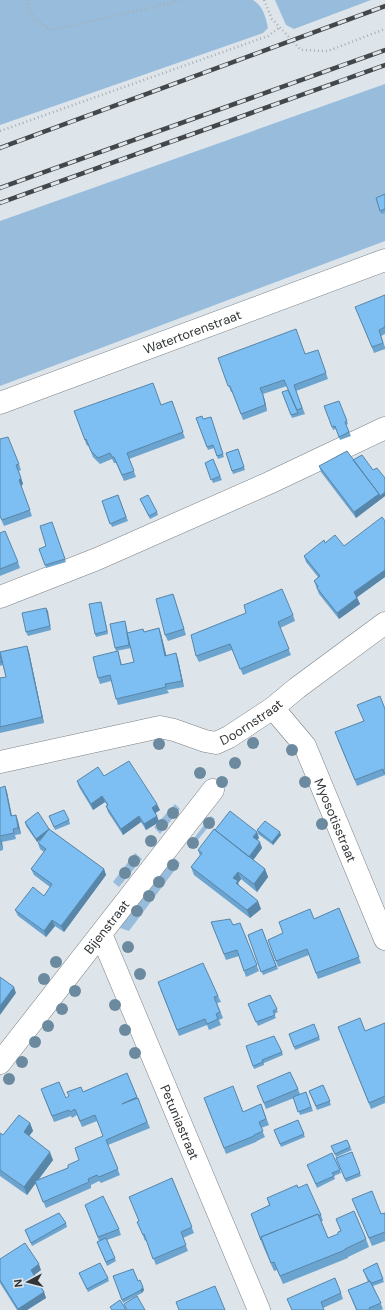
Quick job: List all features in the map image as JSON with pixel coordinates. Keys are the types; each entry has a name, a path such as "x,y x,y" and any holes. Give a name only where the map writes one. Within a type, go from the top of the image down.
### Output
{"street":[{"name":"Watertorenstraat","path":"0,403 385,260"},
{"path":"0,597 96,559 269,483 385,428"},
{"name":"Doornstraat","path":"0,762 160,727 216,743 229,737 274,708 297,688 385,622"},
{"name":"Myosotisstraat","path":"274,708 305,746 385,940"},
{"name":"Bijenstraat","path":"0,1063 213,790"},
{"name":"Petuniastraat","path":"101,934 259,1310"}],"path":[{"path":"27,0 34,20 53,30 184,0"},
{"path":"264,0 272,19 301,50 328,51 385,29"},
{"path":"0,131 268,36 280,28"}],"shaded area":[{"path":"0,0 253,0 262,9 268,28 263,33 0,125"},
{"path":"275,0 371,0 294,29 286,25"},
{"path":"385,84 385,241 0,386 0,221"},
{"path":"175,804 180,809 160,834 154,827"},
{"path":"211,816 215,819 191,848 188,846"},
{"path":"135,853 142,859 119,887 113,882"},
{"path":"173,857 180,863 129,931 120,928 123,921"}],"building":[{"path":"385,194 385,209 380,211 376,198"},
{"path":"385,295 385,327 379,330 383,343 372,347 355,307"},
{"path":"296,329 305,354 318,350 326,373 294,385 302,408 297,410 284,380 260,388 265,405 241,414 230,386 228,386 218,358"},
{"path":"153,383 161,405 172,401 183,432 127,453 134,471 122,475 114,457 112,457 110,453 98,458 91,451 86,439 85,440 74,411"},
{"path":"288,390 298,413 291,415 282,392"},
{"path":"339,401 347,421 345,422 349,432 339,437 335,426 332,427 324,406"},
{"path":"202,416 203,419 211,417 223,454 217,456 213,445 207,447 196,418"},
{"path":"8,437 19,464 16,465 21,478 19,480 30,510 2,520 0,516 0,439"},
{"path":"238,449 244,467 232,471 226,453"},
{"path":"347,451 379,494 354,512 319,466"},
{"path":"362,455 373,470 377,468 385,478 385,492 380,496 353,460"},
{"path":"213,459 220,476 211,480 205,463"},
{"path":"118,495 126,517 110,524 102,501"},
{"path":"148,495 157,512 149,516 140,499"},
{"path":"382,517 385,521 385,570 354,592 357,598 337,613 317,588 318,586 314,581 320,576 304,556 324,540 325,543 335,535 344,546"},
{"path":"52,522 65,559 45,565 39,549 46,546 40,526"},
{"path":"5,531 18,562 0,569 0,533"},
{"path":"282,589 293,615 278,622 289,649 240,669 230,644 196,656 191,635 246,613 244,605"},
{"path":"173,594 184,629 165,635 156,599"},
{"path":"101,602 107,631 95,634 89,604"},
{"path":"46,608 50,626 26,632 22,613"},
{"path":"125,621 129,645 115,648 110,624"},
{"path":"159,628 165,656 176,653 182,681 165,684 166,687 116,699 110,675 98,678 93,657 118,651 121,665 134,662 127,633 143,629 144,632"},
{"path":"27,646 42,717 0,727 0,678 6,677 0,652"},
{"path":"380,696 385,709 385,773 383,769 355,780 335,732 364,721 357,705"},
{"path":"129,761 157,804 152,808 157,816 144,824 139,816 121,829 106,806 108,805 102,796 91,804 77,781 98,767 104,776"},
{"path":"5,786 11,816 16,815 18,828 13,829 14,833 0,836 0,788"},
{"path":"64,810 69,820 54,827 49,816"},
{"path":"230,811 257,832 253,837 260,842 249,857 215,830"},
{"path":"38,812 49,829 36,839 25,822"},
{"path":"265,821 280,832 272,842 257,830"},
{"path":"49,829 104,869 61,926 52,920 44,931 15,910 33,887 44,896 52,884 31,869 46,849 38,843"},
{"path":"214,829 265,869 254,884 238,872 233,878 238,881 236,883 258,901 247,910 191,867 202,853 198,850"},
{"path":"339,908 359,957 316,973 307,949 276,961 268,940 283,933 279,922 310,909 314,919"},
{"path":"230,919 233,925 240,923 257,965 244,971 237,950 224,954 211,922"},
{"path":"262,929 276,966 261,972 248,935"},
{"path":"203,963 218,996 214,997 220,1012 216,1014 218,1019 207,1024 205,1019 177,1030 158,982"},
{"path":"0,977 14,987 0,1006"},
{"path":"270,995 277,1009 273,1011 275,1015 256,1022 248,1004"},
{"path":"360,1018 365,1031 385,1023 385,1096 369,1103 338,1027"},
{"path":"314,1024 319,1037 294,1047 289,1034"},
{"path":"274,1036 282,1052 262,1060 263,1062 253,1066 246,1046"},
{"path":"290,1072 298,1089 264,1103 257,1086"},
{"path":"127,1073 137,1097 122,1104 138,1098 147,1122 106,1140 118,1169 99,1177 97,1175 88,1179 89,1182 43,1202 35,1181 68,1168 68,1165 79,1160 75,1148 103,1136 95,1115 80,1121 75,1109 70,1112 69,1110 52,1116 41,1089 59,1082 66,1098 69,1096 67,1092 81,1087 83,1092"},
{"path":"323,1085 330,1101 316,1106 309,1091"},
{"path":"233,1086 243,1112 261,1104 266,1119 259,1122 263,1131 224,1148 204,1098"},
{"path":"306,1092 311,1107 298,1112 293,1097"},
{"path":"19,1115 30,1123 24,1132 50,1152 24,1187 0,1170 0,1133 3,1135"},
{"path":"298,1120 304,1134 280,1144 274,1130"},
{"path":"347,1140 350,1147 335,1154 331,1146"},
{"path":"352,1152 360,1173 345,1179 336,1158"},
{"path":"332,1153 340,1170 332,1173 334,1176 316,1184 307,1165"},
{"path":"172,1178 192,1227 181,1232 186,1245 153,1259 144,1234 143,1235 137,1222 139,1221 129,1197"},
{"path":"307,1184 321,1215 319,1216 318,1214 261,1237 261,1240 251,1214 270,1205 267,1198 297,1185 298,1188"},
{"path":"372,1191 381,1214 385,1213 385,1232 369,1238 352,1199"},
{"path":"103,1196 119,1229 98,1237 85,1205"},
{"path":"354,1211 366,1239 345,1250 280,1276 274,1262 271,1263 261,1237 318,1214 328,1238 338,1234 338,1232 341,1231 336,1219"},
{"path":"59,1213 66,1223 31,1243 25,1230"},
{"path":"106,1238 115,1258 106,1262 97,1242"},
{"path":"25,1243 39,1264 31,1270 44,1292 18,1309 0,1280 0,1259"},
{"path":"100,1263 108,1278 87,1289 79,1273"},
{"path":"377,1263 383,1279 372,1283 369,1281 363,1270"},
{"path":"133,1269 138,1281 140,1280 143,1287 141,1290 122,1300 113,1276"},
{"path":"335,1278 341,1293 321,1302 324,1310 292,1310 287,1299"},
{"path":"370,1281 381,1303 369,1308 370,1310 357,1310 348,1290"},
{"path":"215,1286 225,1310 179,1310 176,1302"},
{"path":"137,1296 145,1310 127,1310 124,1304"},
{"path":"120,1300 126,1310 112,1310 110,1307"}],"railway":[{"path":"0,148 385,6"},
{"path":"0,188 385,50"},
{"path":"0,203 385,65"}]}
